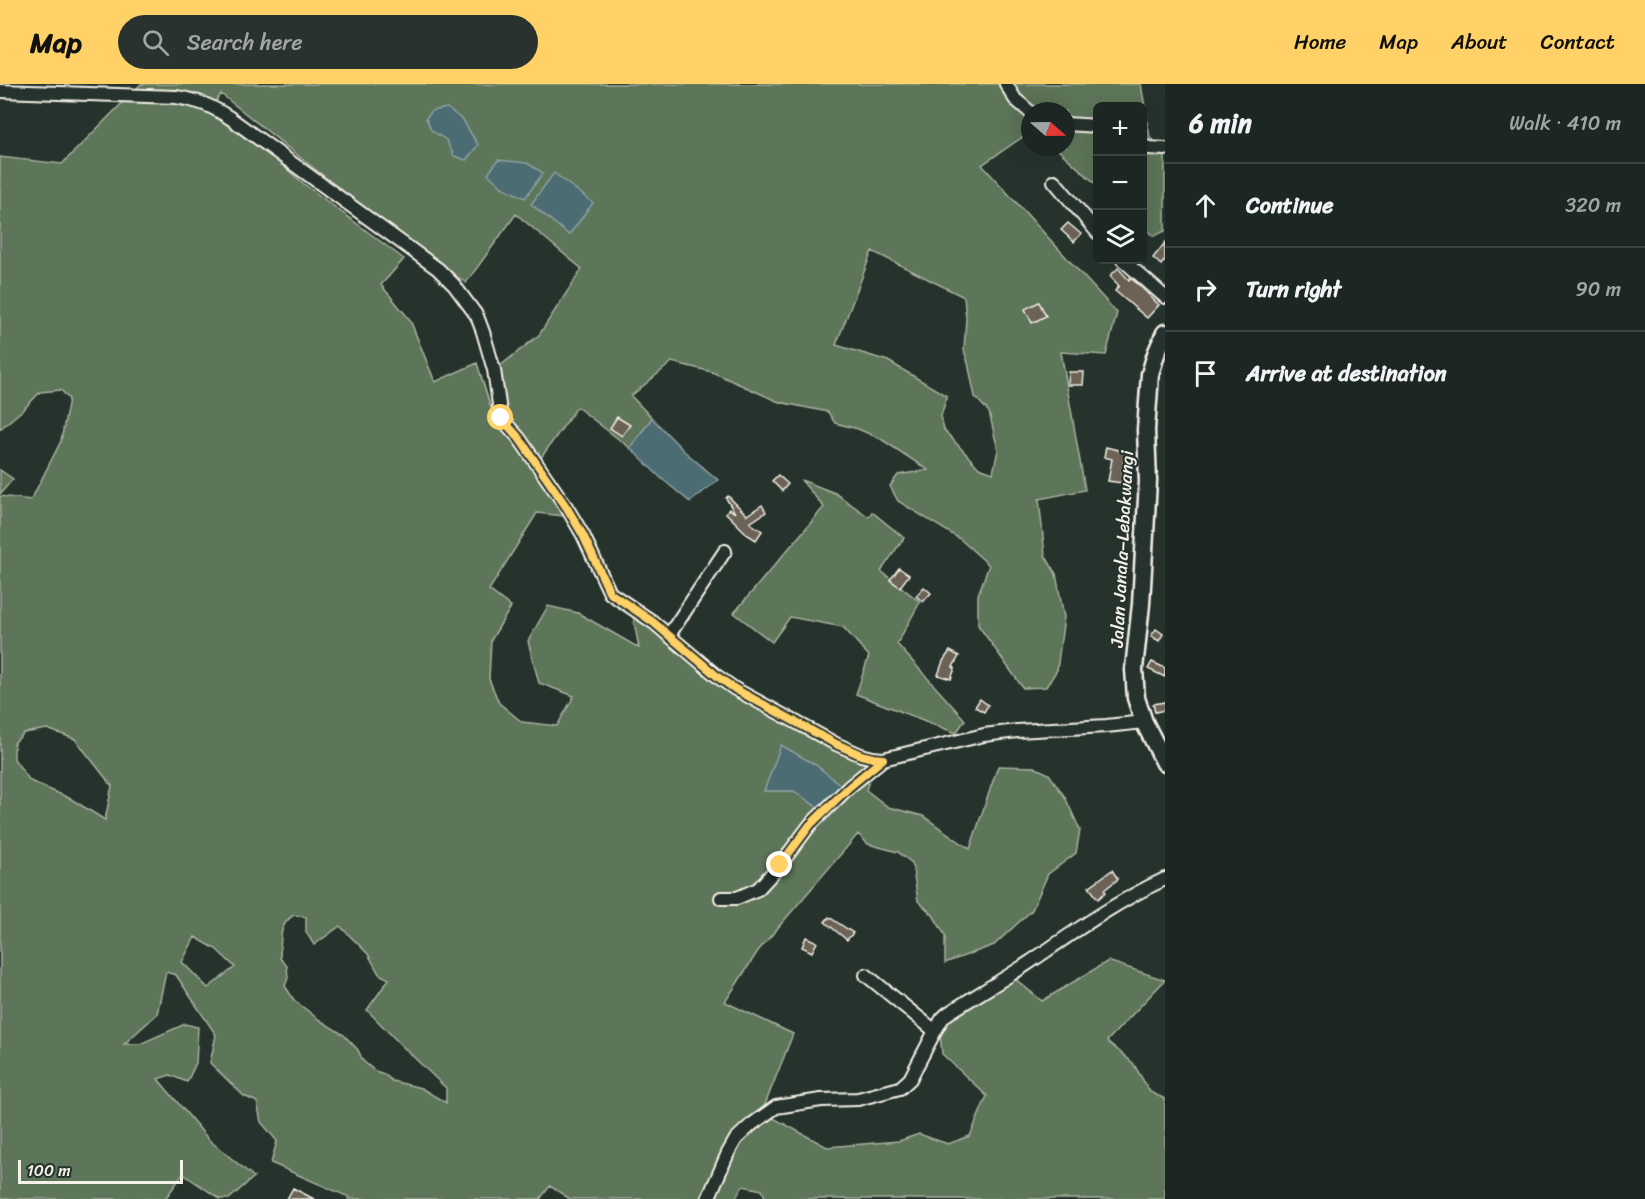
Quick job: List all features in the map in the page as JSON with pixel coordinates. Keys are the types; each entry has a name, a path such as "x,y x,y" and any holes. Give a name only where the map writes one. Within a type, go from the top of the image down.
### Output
{"main road":[{"name":"Jalan Janala–Lebakwangi","path":"1165,333 1150,374 1147,421 1148,481 1141,604 1134,669 1136,698 1144,722 1165,763"}],"street":[{"path":"1006,84 1021,104"},
{"path":"0,91 176,96 199,100 230,118 438,269 454,285 477,316 494,370 501,418 519,438 567,508 583,535 610,593 653,622 735,689 836,744 867,757 883,759 984,735 1144,722"},
{"path":"1075,125 1093,126"},
{"path":"1147,147 1165,149"},
{"path":"1054,181 1093,227"},
{"path":"1128,264 1165,297"},
{"path":"669,636 725,551"},
{"path":"721,898 737,898 758,889 780,865 810,825 849,787 883,759"},
{"path":"708,1199 736,1139 776,1107 820,1100 858,1100 900,1088 910,1079 935,1031 947,1014 1128,897 1165,879"},
{"path":"866,975 935,1031"}],"green space":[{"path":"141,84 1141,84 1144,102 1093,102 1093,181 1065,156 1075,156 1075,102 1021,102 1021,138 982,165 1117,313 1106,355 1061,352 1085,490 1039,499 1045,555 1056,574 1064,617 1057,670 1046,687 1023,688 978,625 978,595 989,565 960,539 898,501 890,486 898,475 928,470 881,439 858,429 835,423 828,412 779,402 712,372 672,362 631,396 652,418 630,448 577,407 540,459 574,517 537,513 489,590 511,607 491,640 489,679 499,703 522,722 557,726 574,696 539,683 528,641 548,606 578,613 639,648 631,605 727,689 874,765 866,790 888,807 923,816 970,849 998,766 1034,767 1049,774 1065,797 1080,830 1076,853 1048,874 1032,910 994,945 945,963 945,935 933,915 918,901 912,863 898,852 868,844 858,834 758,951 725,1002 793,1034 762,1112 827,1147 899,1141 919,1134 948,1144 970,1136 987,1096 942,1054 940,1034 946,1018 1009,974 1042,1001 1108,961 1165,980 1107,1041 1133,1063 1150,1092 1165,1099 1165,1199 766,1199 762,1190 743,1186 735,1199 570,1199 550,1186 540,1199 348,1199 349,1197 271,1163 277,1141 261,1122 257,1102 244,1096 210,1063 216,1035 176,975 166,972 157,1014 124,1044 140,1044 185,1024 198,1027 196,1063 187,1082 170,1075 158,1079 209,1140 254,1177 229,1199 220,1199 183,1174 165,1199 0,1199 0,496 31,500 61,441 69,399 61,390 40,392 0,429 0,157 62,164","holes":["221,94 371,214 466,283 516,214 582,269 539,335 500,366 504,408 537,456 493,415 477,363 435,382 410,320 381,285 404,259 304,184 245,133 208,112","872,251 964,297 966,318 964,350 975,397 989,412 998,450 993,473 979,468 944,430 941,416 947,396 888,361 836,345","47,729 75,739 112,786 105,820 71,799 30,781 14,759 14,743 24,733","816,765 830,816 794,791 764,791","294,915 306,917 306,932 314,945 340,926 368,954 379,974 389,979 367,1010 446,1088 446,1103 421,1088 392,1081 384,1074 375,1071 363,1061 358,1050 344,1035 318,1019 294,1000 285,986 288,978 287,966 280,958 281,933","195,937 216,949 235,967 208,988 182,962"]},
{"path":"1147,119 1150,137 1165,154 1165,231 1154,236 1147,230"},
{"path":"0,470 13,479 0,494"},
{"path":"801,480 835,493 869,517 872,512 904,538 881,571 920,602 897,644 965,720 956,733 856,694 869,656 843,627 790,617 772,642 734,613 824,507"}],"water":[{"path":"447,108 463,120 478,145 466,160 454,156 446,140 431,130 426,118 432,111"},
{"path":"498,160 527,163 543,173 525,198 502,187 488,174"},
{"path":"554,173 593,203 569,235 531,204"},
{"path":"652,418 684,451 718,480 690,502 630,448"},
{"path":"781,745 816,765 852,794 830,816 794,791 764,791"}],"building":[{"path":"1068,223 1081,234 1074,242 1061,230"},
{"path":"1165,243 1165,260 1161,265 1153,258"},
{"path":"1118,268 1159,305 1147,318 1115,291 1119,286 1110,276"},
{"path":"1039,302 1046,316 1032,323 1025,309"},
{"path":"1069,372 1084,372 1083,385 1068,385"},
{"path":"617,417 630,425 622,436 610,428"},
{"path":"1106,447 1126,452 1122,483 1108,481 1112,459 1104,457"},
{"path":"778,475 788,484 782,491 772,481"},
{"path":"728,496 747,515 762,505 766,512 750,523 762,531 756,540 726,513 729,509 735,513 726,498"},
{"path":"899,568 909,575 900,587 890,580"},
{"path":"924,587 931,593 923,602 916,596"},
{"path":"1156,629 1163,634 1159,641 1151,636"},
{"path":"950,651 959,656 953,667 955,668 951,679 938,675"},
{"path":"1152,662 1165,668 1165,677 1148,669"},
{"path":"980,699 988,705 984,712 975,707"},
{"path":"1165,702 1165,710 1155,712 1153,704"},
{"path":"1112,870 1118,879 1104,890 1106,892 1098,899 1089,887"},
{"path":"829,917 853,933 847,940 825,922"},
{"path":"806,937 817,942 812,952 802,947"},
{"path":"293,1188 314,1199 287,1199"}],"route":[{"path":"501,418 519,438 567,508 583,535 610,593 653,622 735,689 836,744 861,755 883,759 849,787 810,825 780,865"}]}
